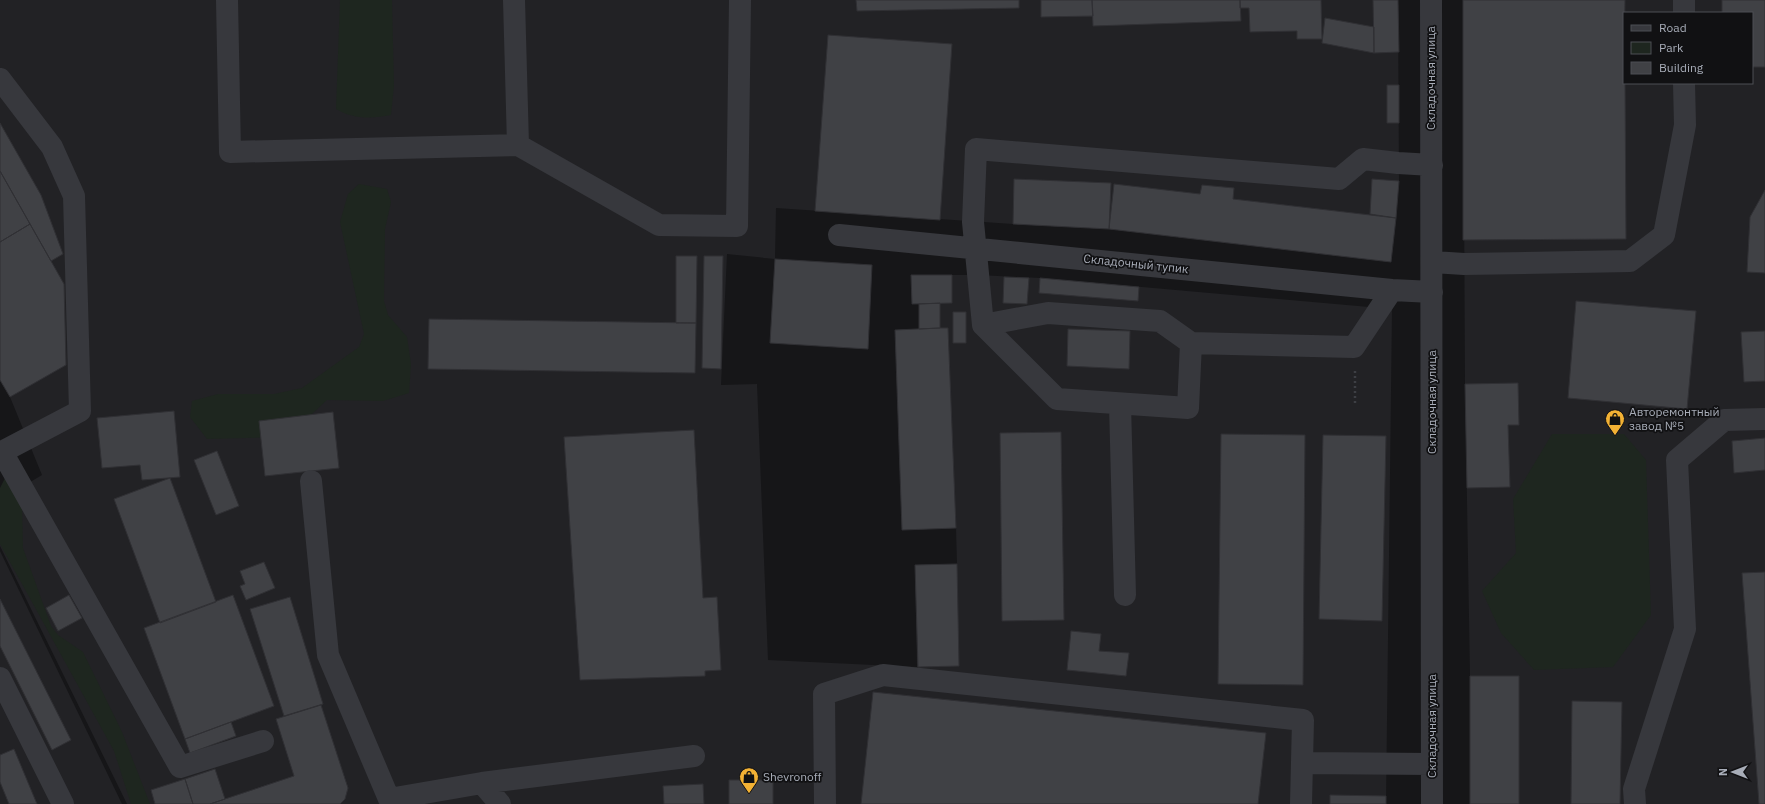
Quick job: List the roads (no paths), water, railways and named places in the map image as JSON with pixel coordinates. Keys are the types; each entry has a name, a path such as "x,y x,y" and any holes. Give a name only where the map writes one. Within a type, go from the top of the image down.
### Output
{"street":[{"path":"227,0 230,152 518,145 659,225 737,226 740,0"},
{"path":"514,0 518,145"},
{"name":"Складочная улица","path":"1431,0 1433,262 1432,804"},
{"path":"1684,0 1684,12"},
{"path":"0,79 52,147 74,196 80,411 1,451 180,767 263,740"},
{"path":"1433,262 1464,264 1630,261 1664,235 1685,125 1684,84"},
{"path":"1191,343 1188,408 1057,399 983,325 973,222 976,149 1338,179 1362,159 1398,164 1432,165"},
{"name":"Складочный тупик","path":"839,235 975,247 1392,290 1432,292"},
{"path":"983,325 1048,313 1160,321 1191,343 1354,347 1392,290"},
{"path":"1120,404 1125,595"},
{"path":"1635,804 1634,789 1685,629 1678,460 1724,420 1765,420"},
{"path":"311,481 328,655 388,802 482,783 694,756"},
{"path":"825,804 824,694 883,675 1303,720 1301,804"},
{"path":"0,678 63,804"},
{"path":"1303,763 1432,764"},
{"path":"482,783 500,804"}],"place":[{"name":"Авторемонтный завод №5","path":"1615,436"},
{"name":"Shevronoff","path":"749,794"}]}
